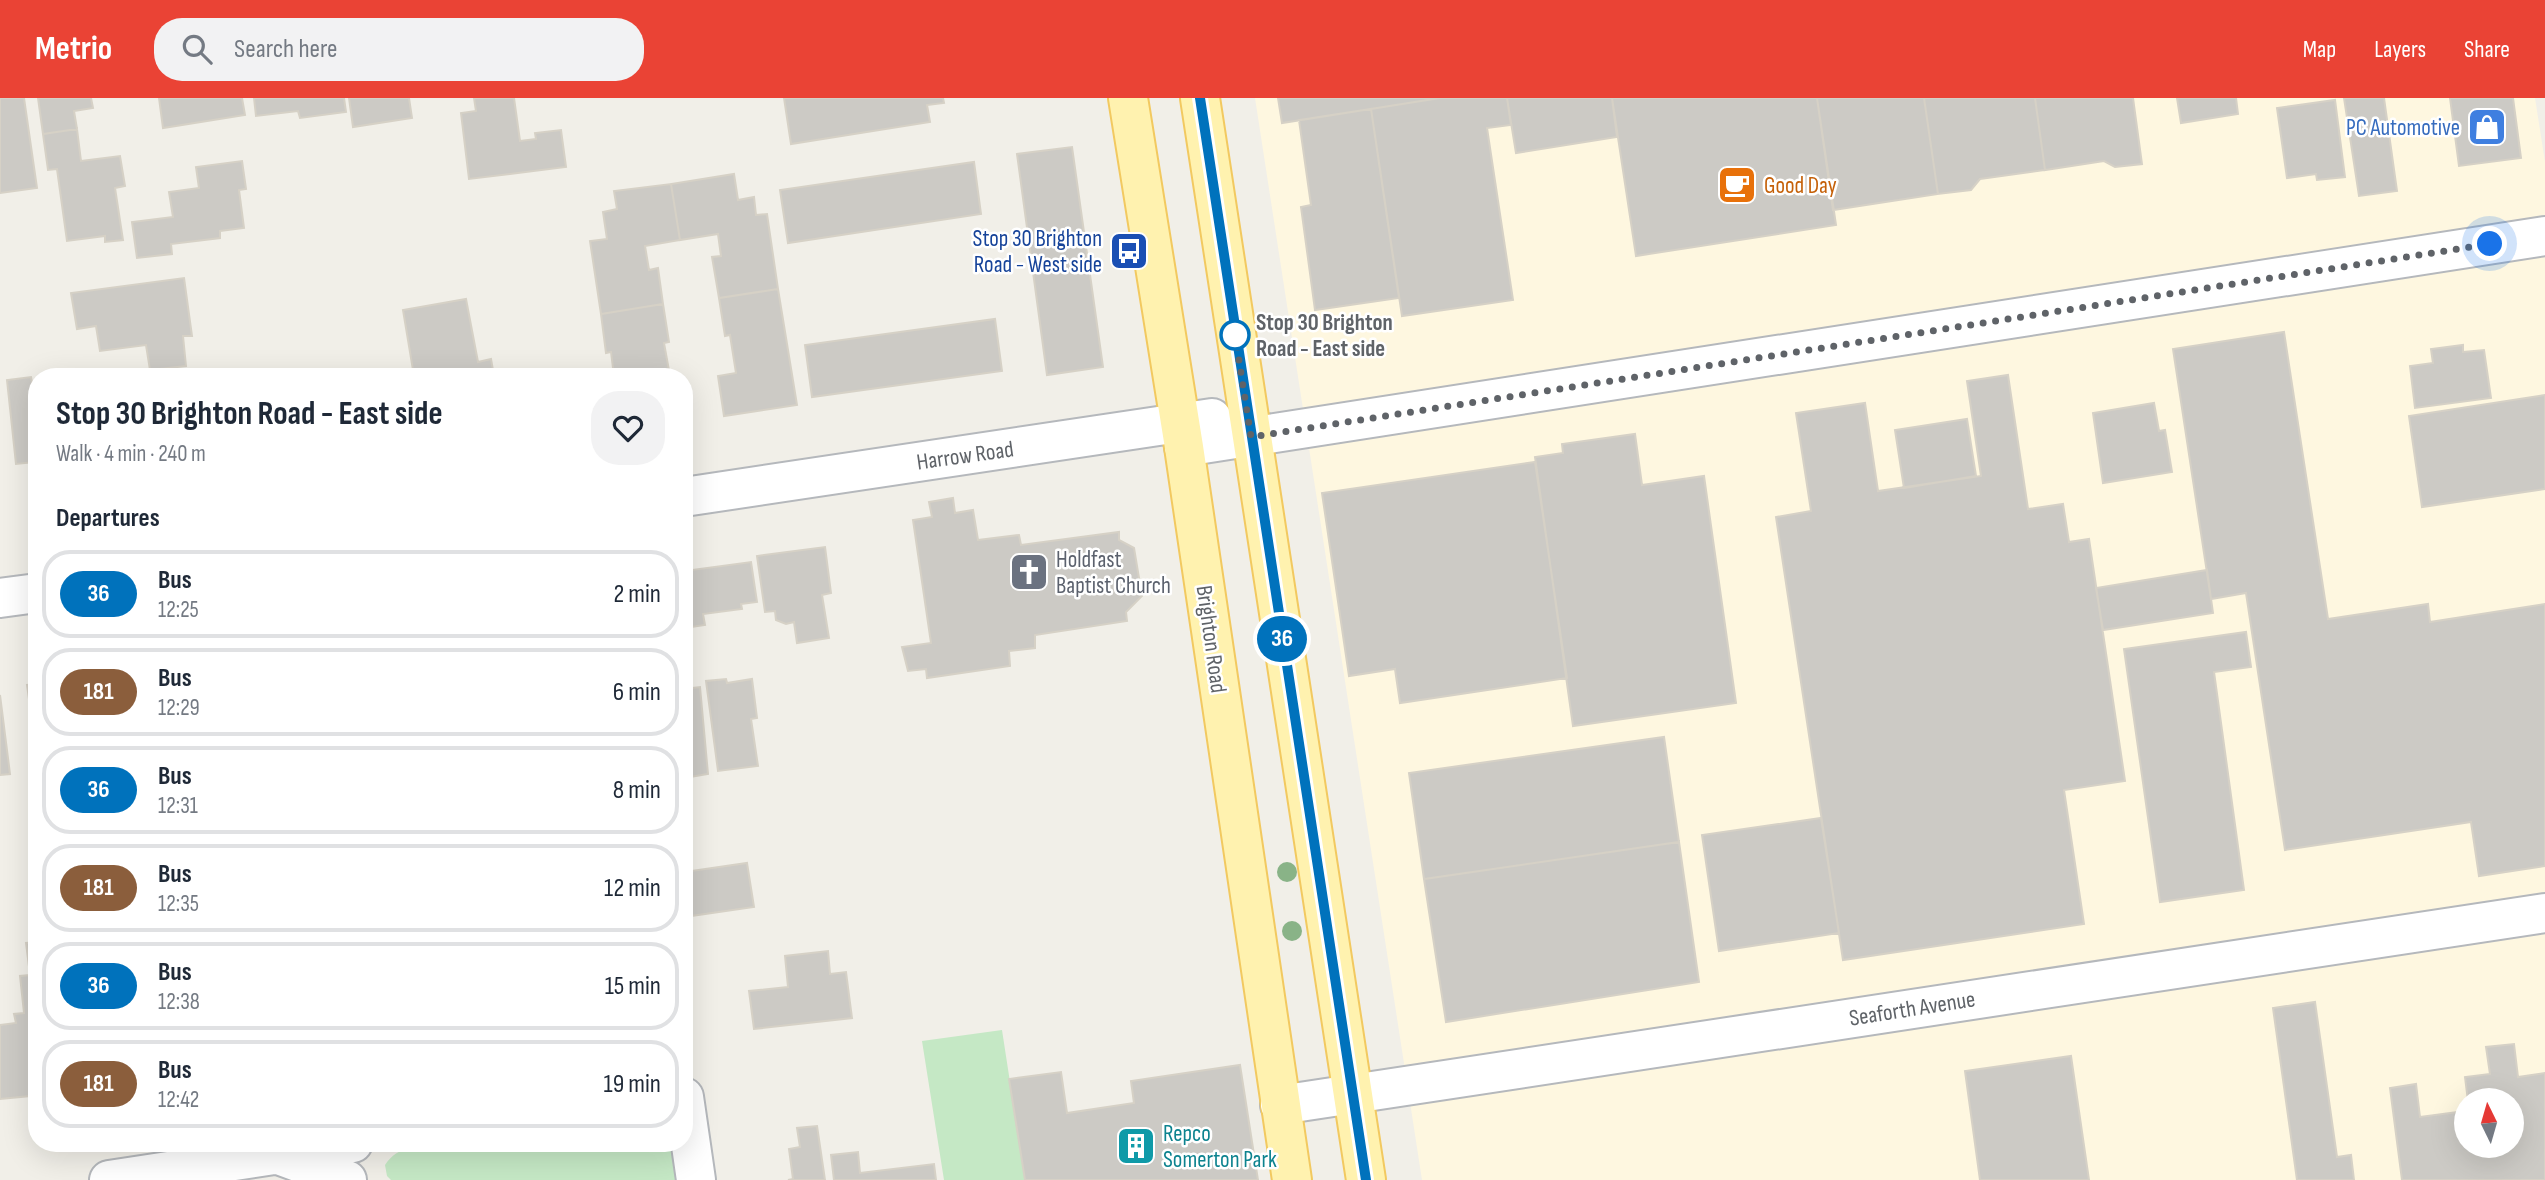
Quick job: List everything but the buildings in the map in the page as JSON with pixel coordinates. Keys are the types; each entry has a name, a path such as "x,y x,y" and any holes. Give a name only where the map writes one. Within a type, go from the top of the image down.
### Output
{"main road":[{"name":"Brighton Road","path":"1128,98 1182,435 1292,1180"},
{"path":"1200,98 1366,1180"}],"street":[{"name":"Harrow Road","path":"693,495 1182,435 2545,236"},
{"path":"0,598 28,594"},
{"name":"Seaforth Avenue","path":"1280,1105 2545,913"},
{"path":"109,1180 298,1152"},
{"path":"692,1152 696,1180"},
{"path":"279,1155 347,1180"}],"shaded area":[{"path":"1255,98 2535,98 2545,162 2545,1180 1422,1180"}],"green space":[{"path":"1002,1030 1025,1180 944,1180 922,1041"},
{"path":"675,1152 679,1180 391,1180 387,1176 385,1165 396,1154"}],"bus line":[{"name":"36","path":"1200,98 1366,1180"}],"place":[{"name":"PC Automotive","path":"2487,127"},
{"name":"Good Day","path":"1737,185"},
{"name":"Stop 30 Brighton Road - West side","path":"1129,251"},
{"name":"Stop 30 Brighton Road - East side","path":"1235,335"},
{"name":"Holdfast Baptist Church","path":"1029,572"},
{"name":"Repco Somerton Park","path":"1136,1146"}],"route":[{"path":"1235,335 1251,437 2490,244"}]}
